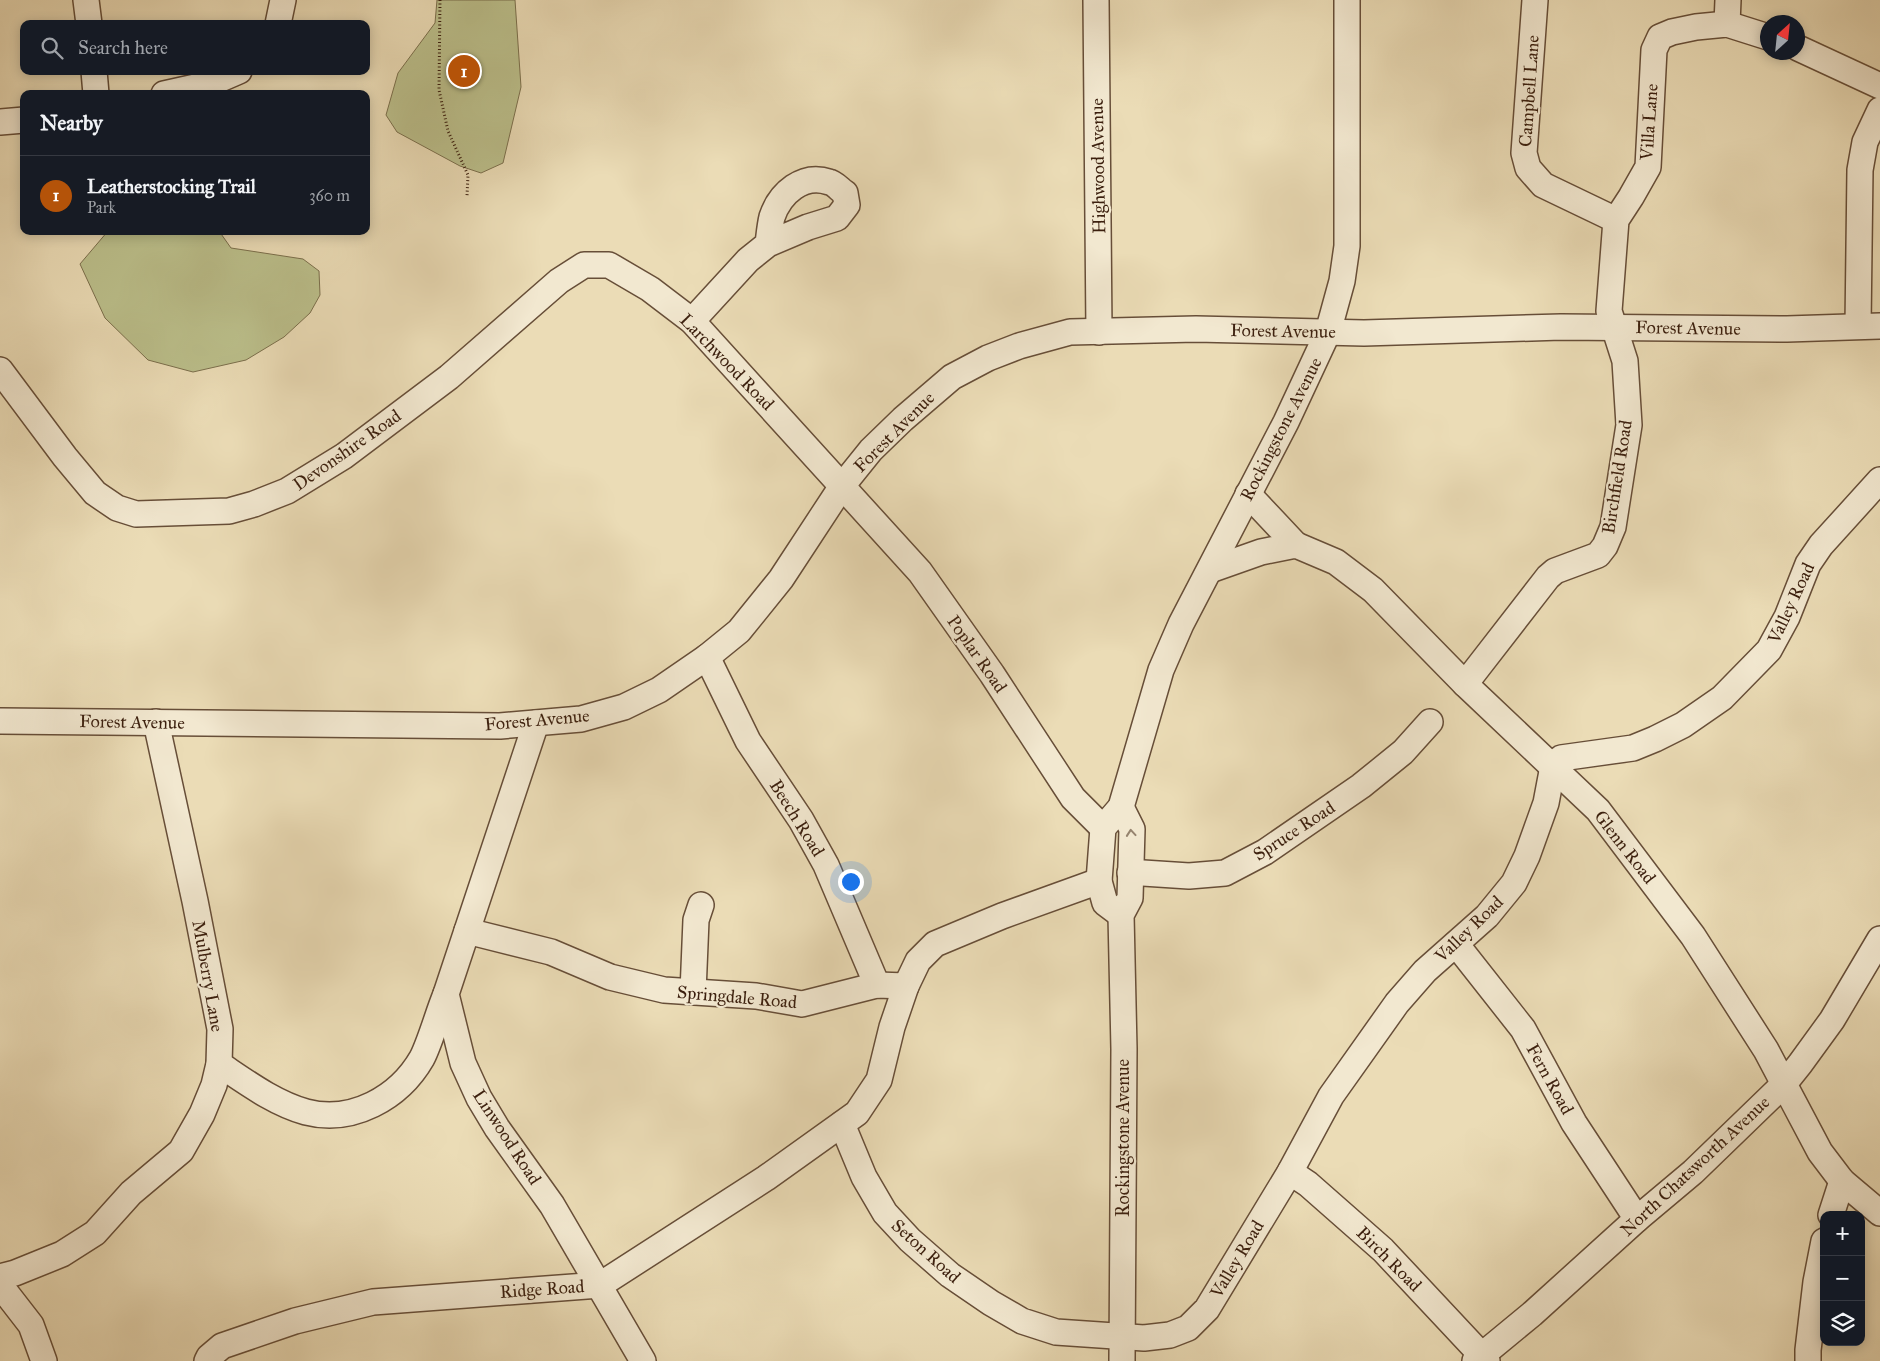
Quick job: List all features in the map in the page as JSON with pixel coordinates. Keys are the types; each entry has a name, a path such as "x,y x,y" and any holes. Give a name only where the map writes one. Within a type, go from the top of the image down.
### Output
{"street":[{"path":"86,0 88,20"},
{"path":"279,20 283,0"},
{"name":"Highwood Avenue","path":"1096,0 1099,332"},
{"name":"Rockingstone Avenue","path":"1103,828 1121,807 1161,670 1181,624 1286,422 1328,332 1342,282 1347,246 1347,0"},
{"name":"Campbell Lane","path":"1535,0 1524,153 1528,168 1543,185 1616,220"},
{"path":"1727,12 1760,33"},
{"name":"Villa Lane","path":"1614,327 1609,311 1616,220 1648,167 1654,50 1660,38 1672,32 1688,29 1727,12"},
{"path":"1805,51 1880,86"},
{"path":"94,75 96,90"},
{"path":"182,90 209,84 230,75"},
{"path":"1869,326 1860,170 1865,142 1880,110"},
{"path":"0,122 20,120"},
{"path":"692,321 748,260 768,244 808,227 837,218 847,206 845,193 831,182 814,179 795,185 780,200 772,218 768,244"},
{"name":"Larchwood Road","path":"593,264 609,265 617,269 650,289 692,321 842,486"},
{"name":"Devonshire Road","path":"0,370 65,457 95,493 117,508 136,514 229,511 254,504 287,491 344,456 449,377 559,281 584,265 593,264"},
{"name":"Forest Avenue","path":"0,720 500,726 582,719 624,707 659,690 707,657 739,631 781,579 842,486 871,450 896,425 952,377 988,358 1019,346 1070,332 1196,329 1364,333 1561,327 1787,329 1869,326"},
{"name":"Birchfield Road","path":"1465,684 1548,577 1555,571 1598,555 1605,546 1613,527 1628,425 1625,361 1614,327"},
{"name":"Valley Road","path":"1122,1349 1144,1338 1170,1335 1188,1328 1207,1309 1290,1172 1331,1096 1397,1003 1425,971 1487,916 1514,883 1527,856 1546,803 1553,766 1561,758 1633,748 1683,725 1722,698 1769,650 1787,617 1808,564 1821,545 1880,480"},
{"name":"Poplar Road","path":"842,486 920,572 992,674 1073,798 1103,828"},
{"name":"Glenn Road","path":"1248,494 1296,545 1336,562 1372,590 1465,684 1598,810 1693,936 1766,1050 1820,1152 1842,1181 1880,1213"},
{"path":"1210,570 1261,552 1296,545"},
{"name":"Beech Road","path":"707,657 748,742 801,820 826,865 877,985"},
{"name":"Mulberry Lane","path":"0,1276 15,1273 62,1254 95,1233 131,1193 181,1151 202,1114 214,1085 219,1064 220,1029 195,901 156,722"},
{"name":"Spruce Road","path":"1130,873 1142,872 1189,876 1225,873 1265,852 1361,786 1403,752 1430,722"},
{"path":"219,1064 261,1092 307,1112 330,1114 362,1110 386,1098 404,1084 422,1058 446,994 536,723"},
{"name":"Rockingstone Avenue","path":"1121,807 1132,829 1130,898 1121,915 1124,1049 1122,1349"},
{"path":"1103,828 1099,881 1104,903 1121,915"},
{"path":"842,1124 857,1113 878,1080 892,1027 906,986 918,961 935,944 1002,916 1099,881"},
{"path":"693,992 696,920 701,905"},
{"name":"Springdale Road","path":"467,931 551,952 610,977 664,990 756,996 802,1004 877,985 906,986"},
{"name":"North Chatsworth Avenue","path":"1481,1359 1637,1219 1693,1172 1784,1084 1832,1020 1880,940"},
{"name":"Fern Road","path":"1456,944 1523,1029 1574,1122 1637,1219"},
{"name":"Linwood Road","path":"446,994 463,1063 479,1098 496,1128 552,1205 643,1361"},
{"name":"Seton Road","path":"842,1124 864,1177 885,1213 910,1240 950,1275 990,1303 1022,1321 1122,1349"},
{"name":"Ridge Road","path":"207,1361 222,1346 295,1321 373,1302 600,1285 766,1178 842,1124"},
{"name":"Birch Road","path":"1290,1172 1308,1184 1383,1250 1481,1359"},
{"path":"1832,1211 1842,1181"},
{"path":"1808,1361 1816,1282 1821,1256"},
{"path":"0,1285 31,1324 44,1361"}],"path":[{"path":"440,0 439,90 448,132 468,175 467,196"}],"green space":[{"path":"437,0 515,0 521,87 503,163 481,173 460,166 397,132 386,115 398,73 435,23"},
{"path":"105,235 222,235 231,248 303,259 319,271 320,295 310,313 284,337 246,360 193,372 148,360 105,318 80,264"}],"place":[{"name":"Leatherstocking Trail","path":"464,71"}]}
